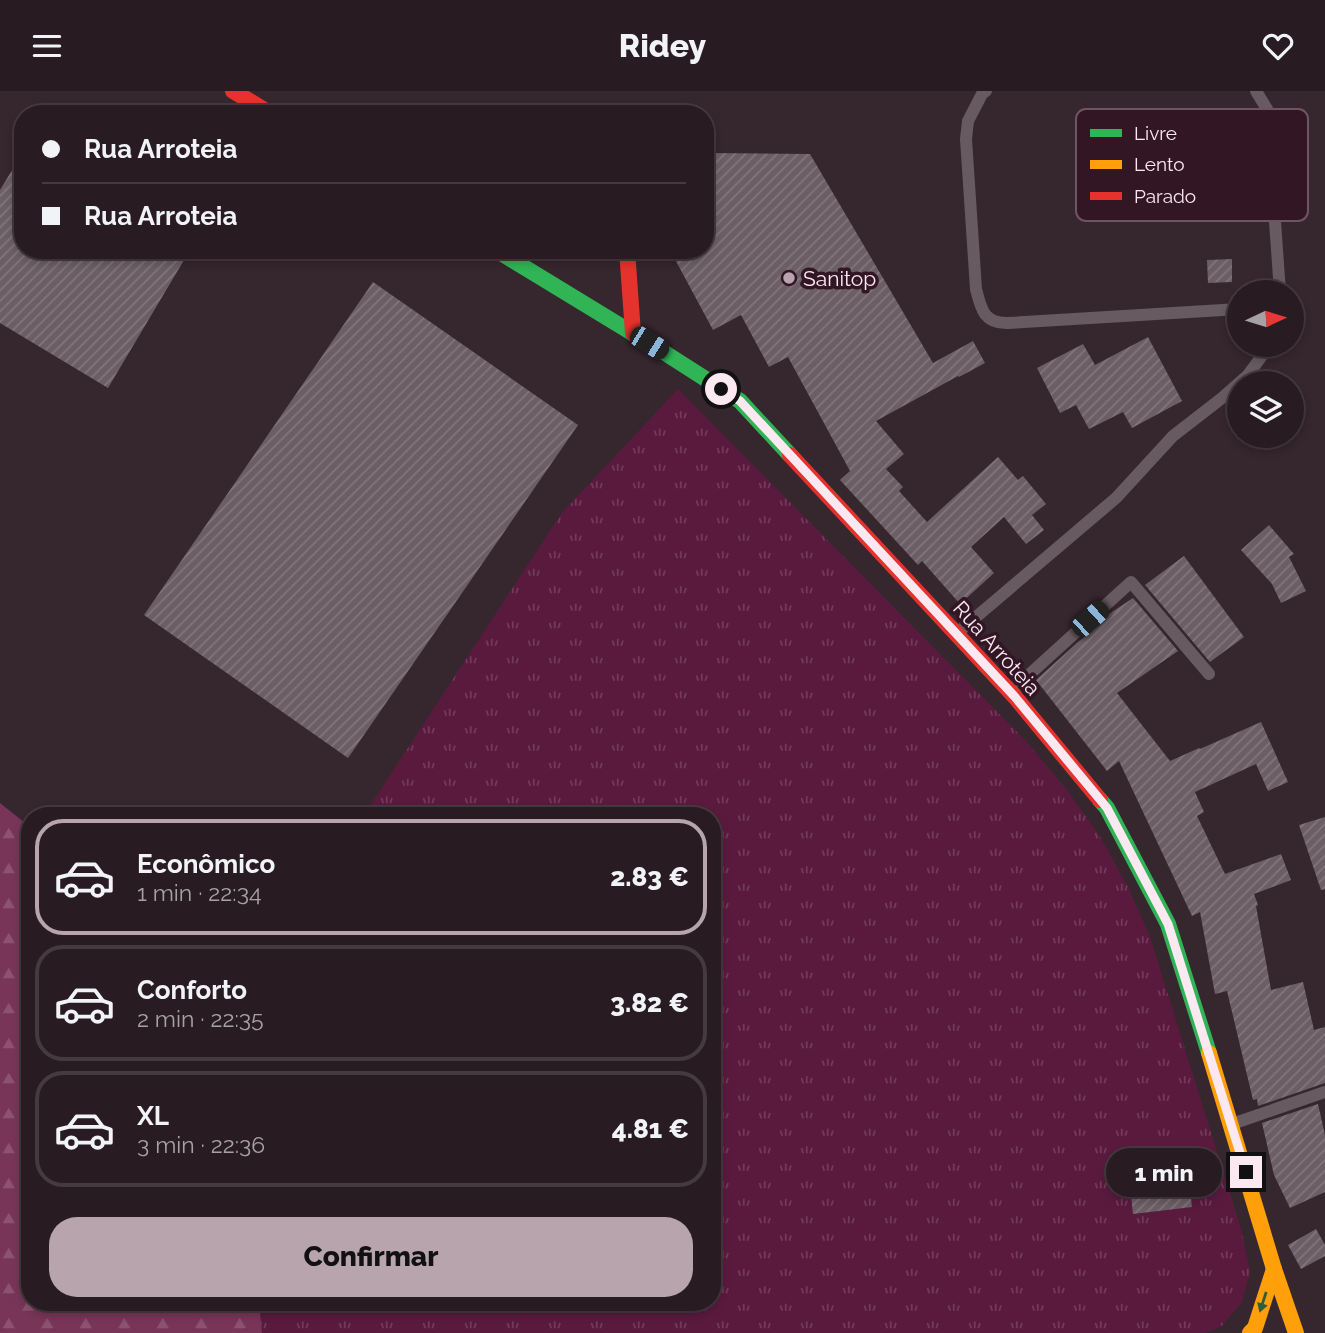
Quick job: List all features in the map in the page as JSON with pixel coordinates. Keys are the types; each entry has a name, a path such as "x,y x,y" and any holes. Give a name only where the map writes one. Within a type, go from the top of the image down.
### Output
{"street":[{"path":"233,91 256,105"},
{"name":"Rua Arroteia","path":"511,259 740,401 1010,692 1107,808 1168,924 1296,1333"},
{"path":"628,259 634,333"},
{"path":"1250,1333 1255,1328 1274,1269"}],"lane":[{"path":"986,91 968,121 966,139 976,289 979,304 990,321 999,324 1227,310"},
{"path":"1256,91 1267,109"},
{"path":"1275,221 1279,280"},
{"path":"956,634 1116,498 1173,436 1248,376 1261,357"},
{"path":"1010,692 1131,582 1209,674"},
{"path":"1231,1124 1325,1092"}],"green space":[{"path":"678,389 1026,741 1067,790 1101,838 1128,887 1150,937 1241,1229 1250,1272 1242,1302 1221,1327 1204,1333 262,1333 260,1311 721,1311 721,807 369,807 561,514"},
{"path":"0,803 21,820 21,1311 260,1311 262,1333 0,1333"}],"building":[{"path":"714,153 810,154 933,363 973,341 985,363 876,421 904,454 886,469 903,487 899,491 927,522 998,457 1018,480 1023,476 1046,504 1032,515 1044,530 1026,544 1004,517 971,547 994,573 960,604 922,561 918,565 840,480 850,471 788,357 769,367 741,315 713,330 675,259 714,259"},
{"path":"14,167 14,259 185,259 108,388 0,323 0,190"},
{"path":"1232,259 1232,280 1208,283 1207,260"},
{"path":"373,282 578,425 348,758 144,615"},
{"path":"1148,337 1182,401 1132,428 1123,412 1089,429 1076,405 1060,413 1037,368 1083,344 1095,365"},
{"path":"1269,525 1294,554 1289,557 1306,591 1281,603 1272,584 1241,550"},
{"path":"1184,556 1244,637 1210,662 1145,585"},
{"path":"1133,598 1178,651 1117,693 1170,761 1261,722 1288,782 1268,791 1256,764 1195,792 1204,812 1197,816 1225,874 1281,854 1291,880 1254,894 1271,990 1303,982 1314,1030 1325,1027 1325,1083 1258,1106 1257,1099 1253,1100 1227,991 1215,994 1200,912 1192,916 1119,761 1107,771 1036,680 1106,620 1106,616"},
{"path":"1325,817 1325,889 1321,890 1299,825"},
{"path":"1318,1104 1325,1135 1325,1192 1290,1208 1274,1175 1262,1123"},
{"path":"1189,1181 1192,1207 1133,1214 1130,1187"},
{"path":"1316,1229 1325,1245 1325,1256 1301,1269 1288,1245"}],"traffic: fast":[{"path":"511,259 740,401 790,455"},
{"path":"1100,800 1107,808 1168,924 1209,1053"}],"traffic: slow":[{"path":"1209,1053 1296,1333"},
{"path":"1250,1333 1255,1328 1274,1269"}],"traffic: jam":[{"path":"233,91 256,105"},
{"path":"628,259 633,333"},
{"path":"790,455 1015,697 1100,800"}],"place":[{"name":"Sanitop","path":"789,278"}],"route":[{"path":"721,389 740,401 1015,697 1107,808 1168,924 1246,1172"}]}
